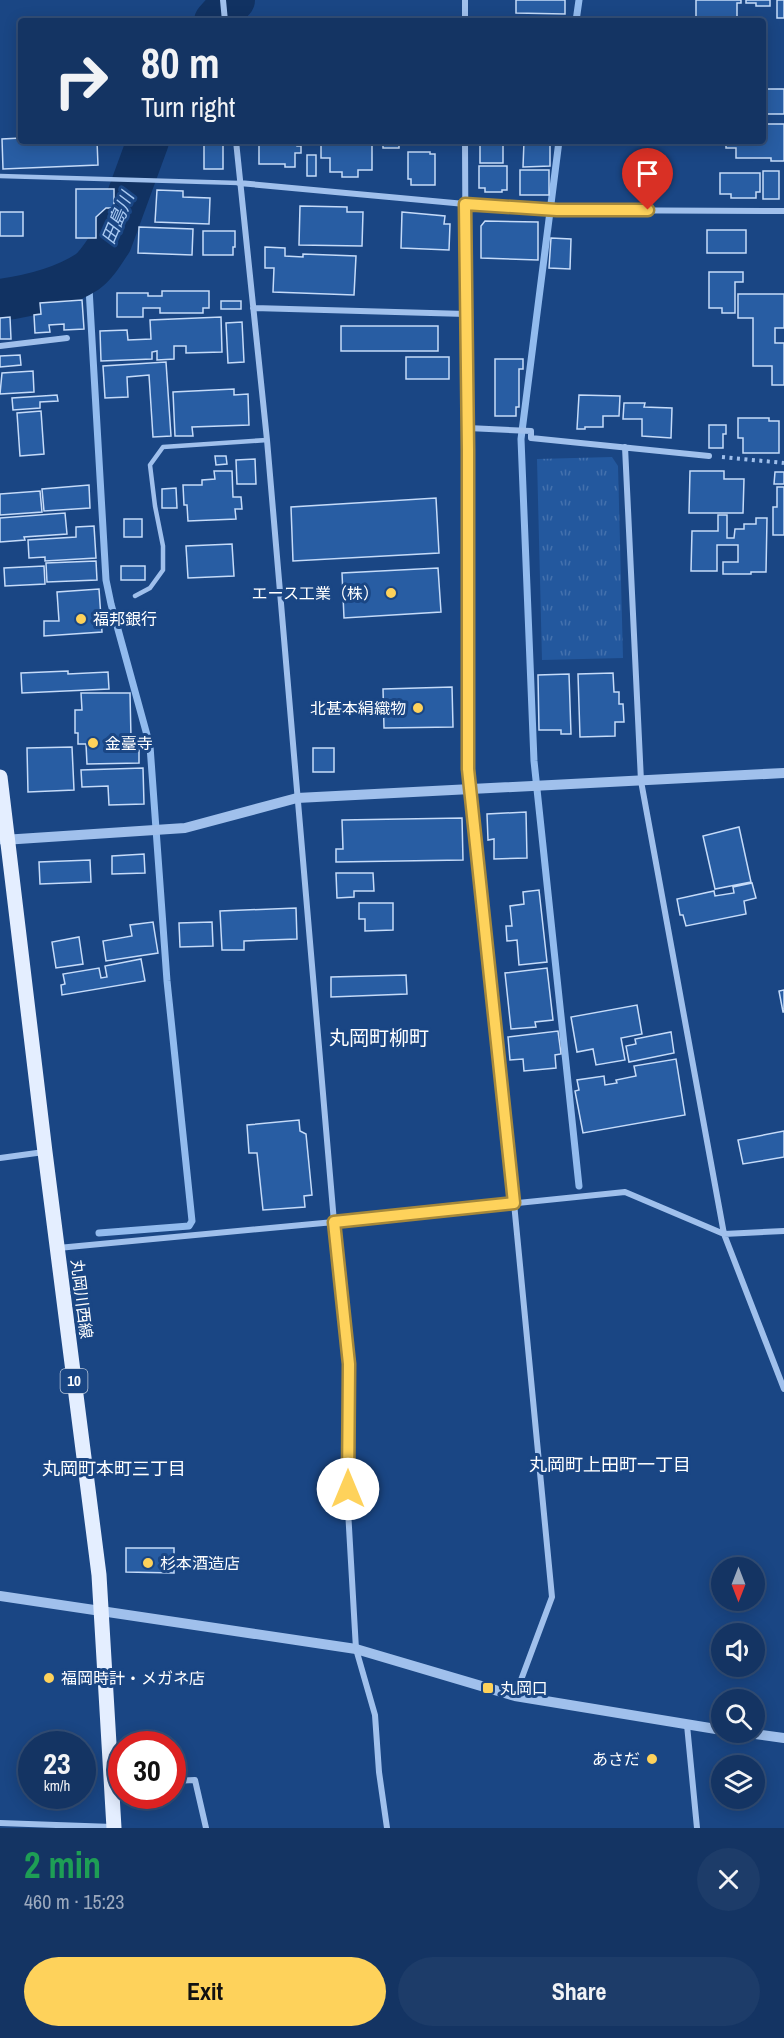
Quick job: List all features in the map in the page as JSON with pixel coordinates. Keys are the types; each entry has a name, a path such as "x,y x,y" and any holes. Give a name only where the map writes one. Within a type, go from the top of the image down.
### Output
{"main road":[{"name":"丸岡川西線","path":"0,777 4,840 99,1575 112,1731"},
{"name":"丸岡川西線","path":"114,1828 115,1809"}],"street":[{"path":"223,0 225,18"},
{"path":"465,0 465,18"},
{"path":"236,144 267,440 334,1222 349,1364 348,1510 356,1649 375,1714 387,1828"},
{"path":"465,144 468,757 552,1598 515,1696"},
{"path":"239,183 465,204 557,210 784,211"},
{"path":"253,308 466,314"},
{"path":"0,346 67,338"},
{"path":"468,428 531,431 531,438 709,456"},
{"path":"625,447 641,781 724,1234 784,1389"},
{"path":"4,840 185,828 297,798 784,773"},
{"path":"0,1158 45,1152"},
{"path":"57,1248 625,1192 724,1234 784,1231"},
{"path":"0,1596 356,1649 515,1696 711,1728"},
{"path":"687,1725 697,1828"},
{"path":"765,1735 784,1738"},
{"path":"186,1780 195,1780 206,1828"},
{"path":"0,1823 114,1828"}],"lane":[{"path":"0,176 239,183"},
{"path":"135,596 150,588 163,570 163,546 154,506 150,465 163,447 267,440"}],"path":[{"path":"709,456 784,463"}],"green space":[{"path":"612,457 618,466 623,658 542,660 537,459"}],"building":[{"path":"516,0 565,0 565,14 516,13"},
{"path":"696,0 741,0 741,3 737,3 737,18 696,18"},
{"path":"746,0 770,0 770,6 756,6 756,3 746,3"},
{"path":"777,0 784,0 784,18 777,18"},
{"path":"766,89 784,89 784,114 766,114"},
{"path":"766,124 784,124 784,161 771,161 771,158 736,158 736,148 726,148 726,144 766,144"},
{"path":"18,138 18,144 97,144 98,165 3,169 2,139"},
{"path":"204,144 223,144 223,169 204,169"},
{"path":"259,144 297,144 301,146 301,153 295,153 295,167 285,167 285,164 259,164"},
{"path":"321,144 372,144 372,170 358,170 358,177 342,177 342,172 330,172 330,158 321,158"},
{"path":"383,144 399,144 399,148 383,148"},
{"path":"480,144 503,144 503,163 480,163"},
{"path":"524,144 550,144 550,166 523,167"},
{"path":"408,152 435,154 435,185 411,185 411,179 408,179"},
{"path":"307,155 316,155 316,176 307,176"},
{"path":"479,166 507,166 507,190 485,192 485,188 479,188"},
{"path":"520,170 549,170 549,195 520,195"},
{"path":"763,171 779,171 779,199 763,199"},
{"path":"720,173 760,173 760,192 756,192 756,198 731,198 731,194 720,194"},
{"path":"76,189 114,189 114,208 106,208 96,217 96,238 76,238"},
{"path":"157,190 183,191 183,197 210,198 209,224 155,222"},
{"path":"300,206 347,207 347,212 363,212 362,246 299,245"},
{"path":"0,212 23,212 23,236 0,236"},
{"path":"402,212 445,216 444,224 450,224 449,250 401,248"},
{"path":"485,221 538,222 538,260 481,258 481,226"},
{"path":"139,227 193,229 192,255 138,253"},
{"path":"707,230 746,230 746,253 707,253"},
{"path":"203,231 235,231 233,255 203,255"},
{"path":"551,238 571,239 570,269 549,268"},
{"path":"265,247 285,248 285,256 303,257 303,254 356,256 354,295 273,292 274,268 265,268"},
{"path":"709,272 743,272 743,282 735,282 735,313 722,313 722,308 709,308"},
{"path":"162,291 209,291 209,308 203,308 203,313 160,313 160,308 143,308 143,317 117,317 117,293 148,293 148,296 162,296"},
{"path":"738,294 784,294 784,328 775,328 775,343 784,343 784,385 772,385 772,366 753,366 753,318 738,318"},
{"path":"82,300 84,329 64,330 64,324 49,325 50,332 35,333 34,315 41,314 40,303"},
{"path":"221,301 241,301 241,309 221,309"},
{"path":"10,317 11,339 0,339 0,318"},
{"path":"221,317 222,352 186,353 186,346 174,346 174,359 157,360 157,351 152,352 152,359 101,361 100,331 127,330 128,340 151,339 150,320"},
{"path":"242,322 244,362 228,363 226,323"},
{"path":"341,326 438,326 438,351 341,351"},
{"path":"20,355 21,365 0,367 0,356"},
{"path":"406,357 449,357 449,379 406,379"},
{"path":"495,359 523,359 523,369 519,369 519,407 516,407 516,416 495,416"},
{"path":"166,362 171,436 153,437 149,375 127,377 128,397 105,398 103,366"},
{"path":"33,371 34,392 0,394 2,373"},
{"path":"234,389 234,395 248,394 249,425 192,427 193,436 175,436 173,392"},
{"path":"57,395 58,401 40,402 40,408 13,410 12,398"},
{"path":"579,395 620,396 619,416 603,416 603,427 577,429"},
{"path":"624,403 645,403 644,407 672,408 671,438 642,436 642,419 623,419"},
{"path":"41,411 44,454 20,456 17,413"},
{"path":"738,418 769,418 769,421 779,421 779,453 743,453 743,438 738,438"},
{"path":"709,425 726,425 726,434 723,434 723,448 709,448"},
{"path":"215,456 226,456 227,464 216,465"},
{"path":"255,459 256,484 237,484 236,460"},
{"path":"214,471 232,471 233,497 241,497 242,509 235,509 236,519 188,521 183,485 202,485 202,480 215,479"},
{"path":"690,471 724,471 724,479 744,479 743,513 689,513"},
{"path":"775,472 784,472 784,484 774,484"},
{"path":"89,485 90,508 44,511 42,489"},
{"path":"777,487 784,487 784,535 773,535 773,507 777,507"},
{"path":"176,488 177,508 162,508 162,489"},
{"path":"40,491 42,512 0,515 0,494"},
{"path":"436,498 439,553 293,561 291,507"},
{"path":"65,513 67,534 24,537 25,540 0,542 0,518"},
{"path":"718,515 727,515 727,538 734,538 735,529 744,529 744,524 756,524 756,518 767,518 766,572 723,574 723,562 738,562 738,545 717,545 717,571 691,571 692,531 718,531"},
{"path":"124,519 142,519 142,537 124,537"},
{"path":"94,526 96,558 45,561 45,557 29,558 28,540 76,537 76,527"},
{"path":"232,544 234,576 188,578 186,546"},
{"path":"96,561 97,580 47,582 46,563"},
{"path":"44,566 45,584 5,586 4,568"},
{"path":"121,566 145,566 145,580 121,580"},
{"name":"エース工業（株）","path":"438,568 441,612 344,618 342,573"},
{"path":"99,589 102,632 44,636 44,621 59,621 57,592"},
{"path":"68,671 68,674 108,672 109,689 22,693 21,673"},
{"path":"613,673 614,692 619,692 619,704 623,704 624,722 615,722 615,736 580,737 578,674"},
{"path":"569,674 571,734 561,734 561,730 539,730 538,675"},
{"name":"北甚本絹織物","path":"452,687 453,727 384,728 383,689"},
{"path":"81,693 130,693 131,738 139,738 139,763 87,764 86,744 78,744 78,733 75,733 75,710 82,710"},
{"path":"72,747 74,790 28,792 27,748"},
{"path":"313,748 334,748 334,772 313,772"},
{"path":"143,768 144,804 109,805 108,786 82,787 81,770"},
{"path":"526,812 527,858 494,859 494,839 488,840 487,814"},
{"path":"462,818 463,860 336,862 336,849 343,849 342,820"},
{"path":"739,827 751,882 715,889 703,836"},
{"path":"144,854 145,873 112,874 112,856"},
{"path":"90,860 91,882 40,884 39,862"},
{"path":"336,873 373,873 374,891 354,891 354,897 337,898"},
{"path":"752,883 756,898 744,901 746,914 686,926 683,915 680,915 677,899 714,891 715,896 734,893 733,887"},
{"path":"539,890 547,962 519,965 517,940 507,941 506,926 512,926 510,906 524,904 523,892"},
{"path":"359,903 393,903 393,930 365,931 365,919 359,919"},
{"path":"296,908 297,939 244,941 244,950 222,950 220,911"},
{"path":"153,922 158,953 106,961 103,941 132,936 130,925"},
{"path":"212,922 213,946 180,947 179,923"},
{"path":"79,937 83,964 56,968 52,942"},
{"path":"141,959 145,981 62,995 61,985 65,984 63,974 99,968 101,978 107,977 105,966"},
{"path":"547,968 553,1020 535,1022 536,1027 511,1029 505,973"},
{"path":"406,975 407,994 331,997 331,977"},
{"path":"784,990 784,1012 783,1012 779,991"},
{"path":"637,1005 642,1034 621,1038 625,1060 596,1065 593,1049 577,1052 571,1017"},
{"path":"558,1031 561,1054 555,1055 556,1068 524,1071 523,1059 510,1060 508,1037"},
{"path":"671,1032 674,1053 629,1062 626,1046 636,1044 635,1039"},
{"path":"676,1059 685,1115 583,1133 575,1091 579,1090 577,1080 604,1076 605,1085 617,1083 616,1080 636,1076 634,1066"},
{"path":"299,1120 300,1131 306,1134 312,1195 304,1196 305,1207 263,1210 257,1153 249,1153 247,1125"},
{"path":"784,1131 784,1157 743,1164 738,1140"},
{"path":"126,1548 174,1548 174,1573 126,1572"}],"waterway":[{"name":"田島川","path":"218,18 234,0"},
{"path":"576,18 579,0"},
{"name":"田島川","path":"0,300 34,294 56,287 77,278 94,266 111,242 147,144"},
{"path":"559,144 521,439 534,761 579,1186"},
{"path":"88,271 106,580 150,746 167,981 192,1221 189,1226 99,1233"}],"place":[{"name":"エース工業（株）","path":"391,593"},
{"name":"福邦銀行","path":"81,619"},
{"name":"北甚本絹織物","path":"418,708"},
{"name":"金臺寺","path":"93,743"},
{"name":"杉本酒造店","path":"148,1563"},
{"name":"福岡時計・メガネ店","path":"49,1678"},
{"name":"丸岡口","path":"488,1688"},
{"name":"あさだ","path":"652,1759"}],"district":[{"name":"丸岡町柳町","path":"379,1038"},
{"name":"丸岡町上田町一丁目","path":"610,1465"},
{"name":"丸岡町本町三丁目","path":"114,1469"}],"route":[{"path":"348,1489 349,1364 334,1222 514,1203 468,769 465,204 557,210 648,210"}]}
